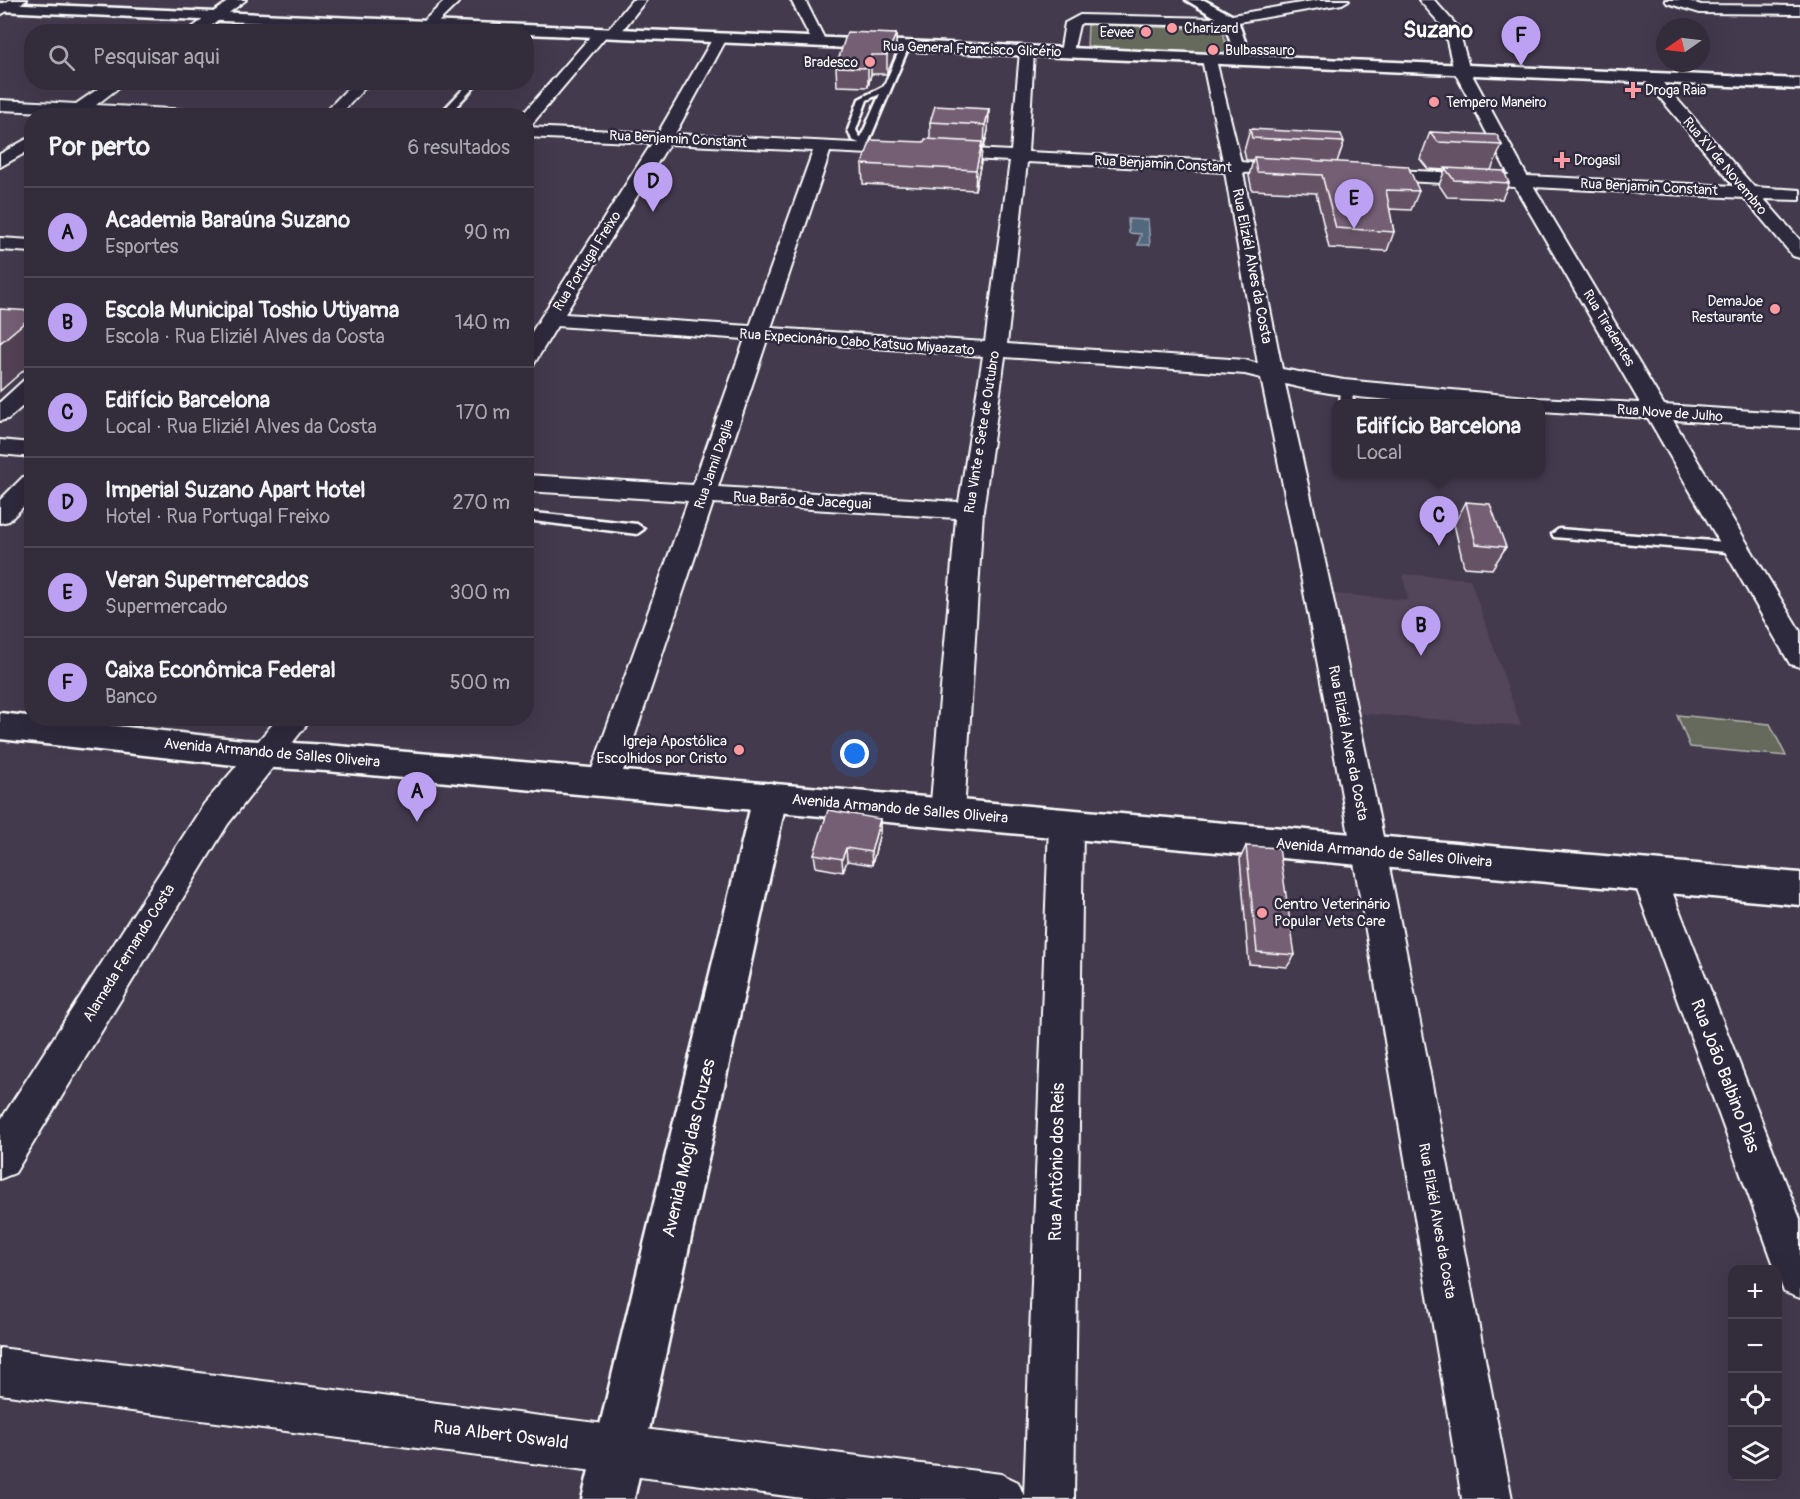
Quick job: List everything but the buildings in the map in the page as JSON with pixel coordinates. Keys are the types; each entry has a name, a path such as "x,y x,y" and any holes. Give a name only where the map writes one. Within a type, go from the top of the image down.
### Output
{"main road":[{"path":"1193,0 1232,21 1244,61"},
{"name":"Rua General Francisco Glicério","path":"7,6 343,24"},
{"name":"Rua General Francisco Glicério","path":"534,31 1800,84"},
{"name":"Avenida Armando de Salles Oliveira","path":"0,726 24,725"},
{"name":"Avenida Armando de Salles Oliveira","path":"67,726 266,754 1800,889"},
{"name":"Avenida Mogi das Cruzes","path":"608,1499 770,797"}],"street":[{"path":"204,24 239,0"},
{"path":"428,24 454,0"},
{"path":"534,111 639,0"},
{"path":"798,0 819,42"},
{"path":"1068,53 1070,27 1072,23 1080,19 1232,21 1342,0"},
{"name":"Rua Tiradentes","path":"1426,0 1451,27 1462,70 1521,180 1800,656"},
{"path":"1672,0 1701,9 1800,10"},
{"name":"Rua Portugal Freixo","path":"534,346 664,138 720,38"},
{"name":"Rua Vinte e Sete de Outubro","path":"946,813 970,511 994,351 1019,156 1027,52"},
{"name":"Rua Eliziél Alves da Costa","path":"1210,59 1233,167 1271,373 1309,544 1370,851 1487,1499"},
{"name":"Rua XV de Novembro","path":"1651,78 1746,192 1800,252"},
{"path":"81,108 107,90"},
{"path":"336,108 355,90"},
{"path":"0,105 32,108"},
{"name":"Rua Benjamin Constant","path":"534,132 823,146 862,145 1268,169"},
{"path":"0,162 24,146"},
{"name":"Rua Jamil Daglia","path":"603,783 823,146"},
{"name":"Rua Benjamin Constant","path":"1348,173 1800,195"},
{"path":"0,244 24,246"},
{"name":"Rua Expecionário Cabo Katsuo Miyaazato","path":"550,319 1245,367 1271,373"},
{"path":"1271,373 1346,395 1430,399"},
{"path":"0,414 24,393"},
{"name":"Rua Nove de Julho","path":"1545,404 1800,421"},
{"path":"0,447 24,449"},
{"name":"Rua Barão de Jaceguai","path":"534,484 970,511"},
{"path":"0,515 24,491"},
{"path":"266,754 290,726"},
{"name":"Alameda Fernando Costa","path":"0,1158 216,814 266,754"},
{"name":"Rua Antônio dos Reis","path":"1049,1499 1066,825"},
{"name":"Rua João Balbino Dias","path":"1649,876 1800,1276"},
{"name":"Rua Albert Oswald","path":"0,1371 1001,1499"}],"lane":[{"path":"886,88 863,99 852,130 855,138 862,145 905,46"},
{"path":"450,108 467,90"},
{"path":"534,517 637,529"},
{"path":"1559,534 1738,548"}],"shaded area":[{"path":"1403,574 1470,579 1521,726 1356,713 1334,594 1408,600"}],"green space":[{"path":"1088,24 1223,30 1228,56 1087,49"},
{"path":"1677,715 1770,724 1786,756 1690,747"}],"water":[{"path":"1128,219 1148,220 1150,245 1138,245 1141,234 1129,233"}],"place":[{"name":"Charizard","path":"1172,28"},
{"name":"Eevee","path":"1146,32"},
{"name":"Bulbassauro","path":"1213,50"},
{"name":"Bradesco","path":"870,62"},
{"name":"Caixa Econômica Federal","path":"1521,66"},
{"name":"Droga Raia","path":"1633,90"},
{"name":"Tempero Maneiro","path":"1434,102"},
{"name":"Drogasil","path":"1562,160"},
{"name":"Imperial Suzano Apart Hotel","path":"653,212"},
{"name":"Veran Supermercados","path":"1354,229"},
{"name":"DemaJoe Restaurante","path":"1775,309"},
{"name":"Edifício Barcelona","path":"1439,546"},
{"name":"Escola Municipal Toshio Utiyama","path":"1421,656"},
{"name":"Igreja Apostólica Escolhidos por Cristo","path":"739,750"},
{"name":"Academia Baraúna Suzano","path":"417,822"},
{"name":"Centro Veterinário Popular Vets Care","path":"1262,913"}],"district":[{"name":"Suzano","path":"1438,30"}]}
